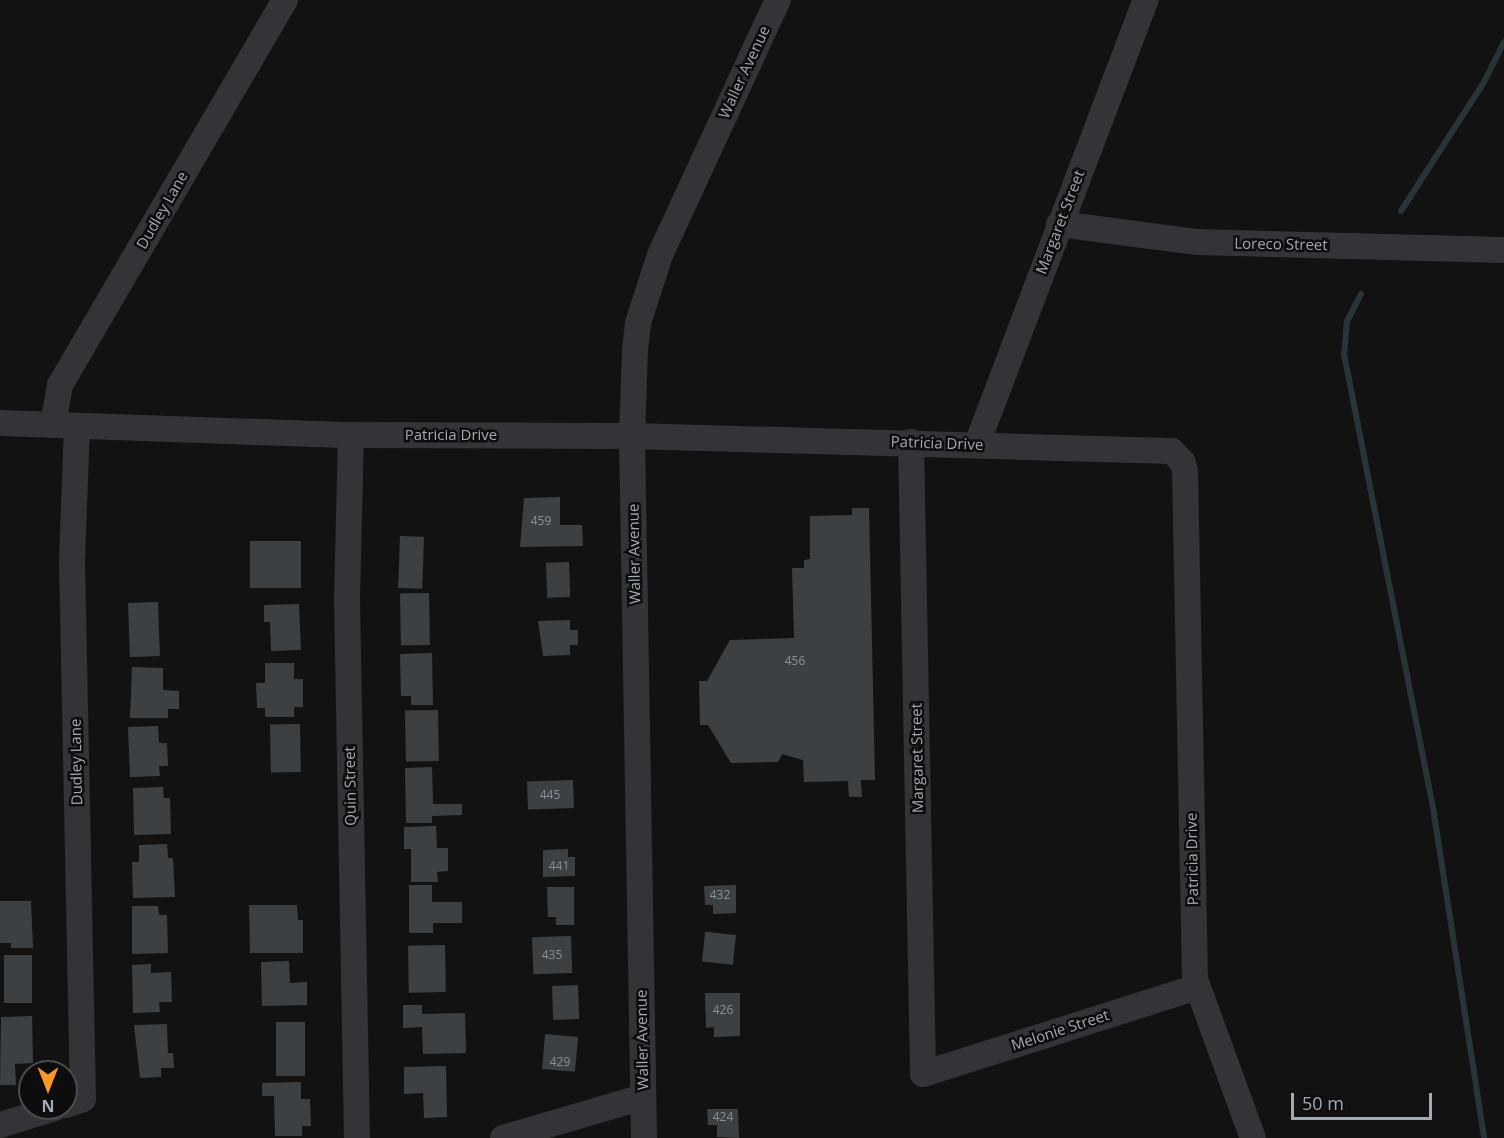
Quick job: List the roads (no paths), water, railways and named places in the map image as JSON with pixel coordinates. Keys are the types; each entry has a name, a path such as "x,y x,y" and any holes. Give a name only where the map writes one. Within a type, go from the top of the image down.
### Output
{"street":[{"name":"Dudley Lane","path":"74,1060 72,561 65,425 60,385 285,0"},
{"name":"Waller Avenue","path":"644,1138 633,436 635,351 646,293 677,216 778,0"},
{"name":"Margaret Street","path":"977,444 1146,0"},
{"name":"Loreco Street","path":"1059,224 1198,242 1504,250"},
{"name":"Patricia Drive","path":"0,423 351,435 633,436 1172,451 1183,463 1197,987 1253,1138"},
{"name":"Quin Street","path":"351,435 347,599 357,1138"},
{"name":"Margaret Street","path":"911,442 923,1074"},
{"name":"Melonie Street","path":"923,1074 1197,987"},
{"path":"503,1138 643,1097"},
{"path":"0,1125 18,1119"}],"waterway":[{"path":"1401,211 1484,82 1504,42"},
{"path":"1361,294 1347,321 1344,354 1434,814 1484,1138"}]}
